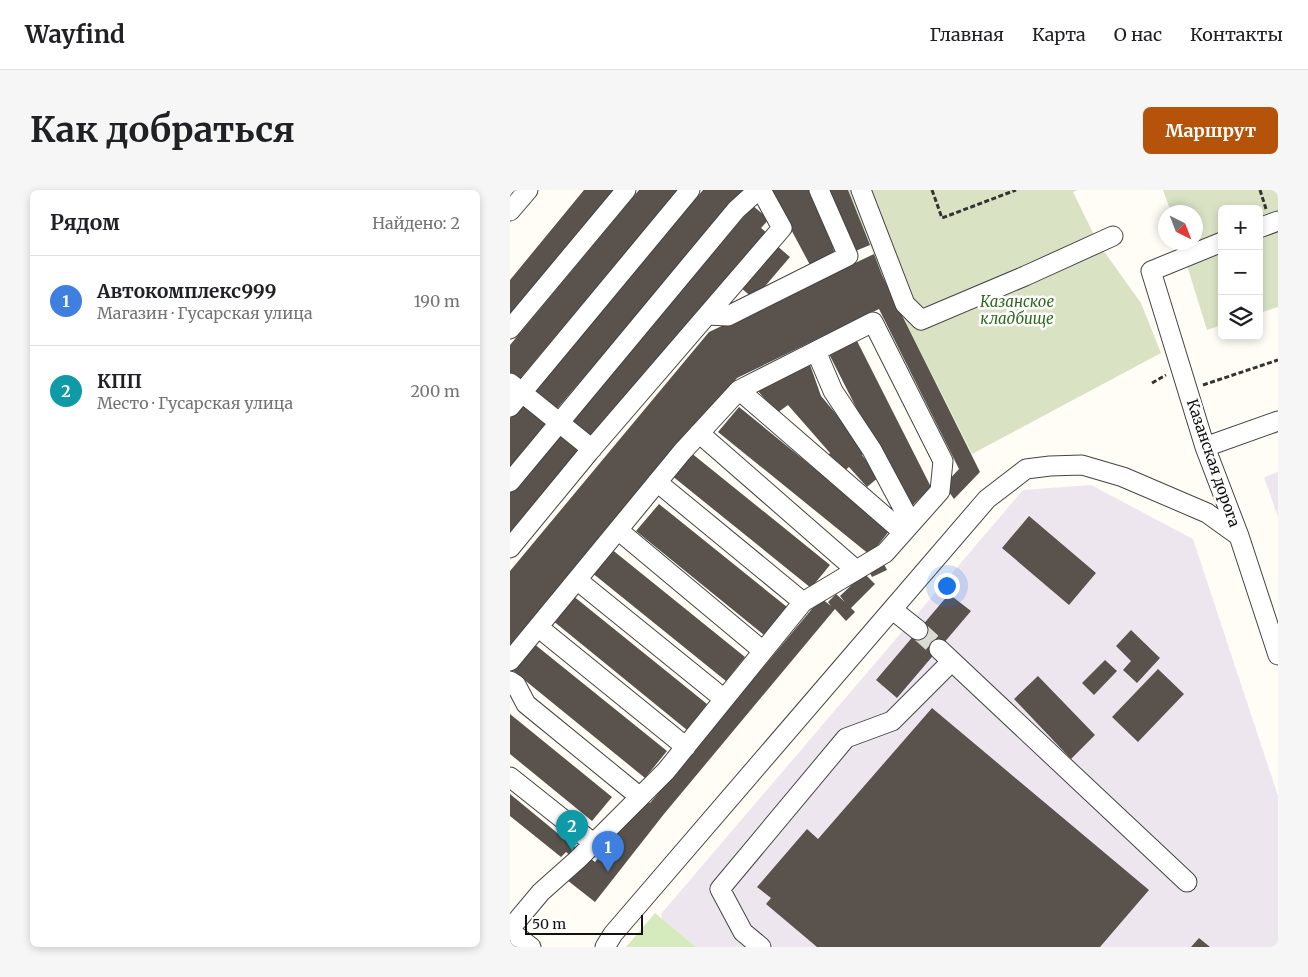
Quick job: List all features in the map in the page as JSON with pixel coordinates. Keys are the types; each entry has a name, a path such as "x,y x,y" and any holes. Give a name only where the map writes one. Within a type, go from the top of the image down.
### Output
{"street":[{"path":"510,211 528,190"},
{"path":"510,330 626,190"},
{"path":"510,407 516,387 690,190"},
{"path":"510,482 736,210 760,190 782,228 592,449 510,548"},
{"path":"707,316 728,316 848,256 819,190"},
{"path":"861,190 905,304 921,320 1113,236"},
{"path":"1263,227 1278,221"},
{"name":"Казанская дорога","path":"1218,244 1151,271 1205,447 1239,536 1278,655"},
{"path":"510,661 699,433 739,390 873,322 943,461 940,491 885,553 803,602 666,771 541,892 510,930 531,947"},
{"path":"816,351 832,391 872,450 890,484 907,528"},
{"path":"516,387 592,449"},
{"path":"739,390 870,503 907,528"},
{"path":"1205,447 1278,421"},
{"path":"699,433 856,570"},
{"path":"604,947 619,926 988,500 1026,469 1082,465 1122,477 1207,513 1239,536"},
{"path":"658,482 803,602"},
{"path":"870,503 890,484"},
{"path":"618,530 763,651"},
{"path":"577,580 724,699"},
{"path":"893,610 918,630"},
{"path":"538,626 686,747"},
{"path":"761,947 743,932 720,890 846,738 892,721 945,655 1187,882"},
{"path":"510,681 516,685 526,704 640,797"},
{"path":"510,777 593,843"}],"path":[{"path":"932,190 942,218 1016,190"},
{"path":"1188,390 1278,360"}],"shaded area":[{"path":"1278,472 1278,517 1264,477"},
{"path":"1091,485 1193,539 1278,796 1278,947 696,947 662,919 661,914 1023,490"}],"green space":[{"name":"Казанское кладбище","path":"848,190 1078,190 1073,192 1098,243 1141,303 1161,353 972,454 882,275"},
{"path":"1163,190 1278,190 1278,307 1263,312 1263,205 1218,205 1218,326 1207,330 1182,250 1203,250 1203,205 1168,205"},
{"path":"655,913 696,947 626,947"}],"building":[{"path":"584,190 619,190 510,320 510,280"},
{"path":"639,190 678,190 519,380 510,373 510,345"},
{"path":"703,190 744,190 555,411 531,390"},
{"path":"770,190 811,190 833,239 834,253 810,265"},
{"path":"828,190 848,190 870,245 853,252"},
{"path":"753,206 769,219 761,228 767,233 588,440 567,422"},
{"path":"776,245 790,257 754,299 740,287"},
{"path":"874,254 882,275 980,472 954,499 944,485 959,469 879,309 737,378 510,653 510,571 709,332"},
{"path":"854,335 931,487 908,510 826,348"},
{"path":"808,359 821,396 867,451 862,455 879,477 867,487 849,467 843,472 826,458 830,453 788,405 777,413 758,391"},
{"path":"523,402 547,422 510,467 510,418"},
{"path":"739,407 890,530 870,555 718,432"},
{"path":"560,431 582,449 510,536 510,491"},
{"path":"690,452 830,565 811,588 671,475"},
{"path":"659,504 787,607 764,635 636,531"},
{"path":"1029,516 1096,573 1069,605 1002,548"},
{"path":"610,548 745,657 726,681 591,572"},
{"path":"883,562 887,570 872,577 868,569"},
{"path":"864,573 875,584 851,608 855,612 846,621 835,609 664,814 595,902 567,880 586,855 595,862 644,799 650,803 821,598 831,606 828,602 836,594 845,602 840,596"},
{"path":"949,594 971,611 897,698 876,680"},
{"path":"572,595 707,704 687,730 552,620"},
{"path":"1131,630 1160,658 1137,683 1123,670 1131,661 1116,646"},
{"path":"533,643 667,751 645,778 511,669"},
{"path":"1105,660 1117,671 1094,695 1082,683"},
{"path":"1158,669 1184,694 1138,742 1112,717"},
{"path":"1038,676 1095,735 1071,759 1014,699"},
{"path":"932,708 1149,890 1100,947 817,947 766,904 771,898 757,887 807,829 818,839"},
{"path":"510,714 612,797 592,821 510,754"},
{"path":"510,794 578,850 572,857 566,852 561,857 510,816"},
{"path":"1199,938 1210,947 1191,947"}],"tunnel":[{"path":"918,630 939,649"}],"place":[{"name":"КПП","path":"572,851"},
{"name":"Автокомплекс999","path":"608,872"}]}
